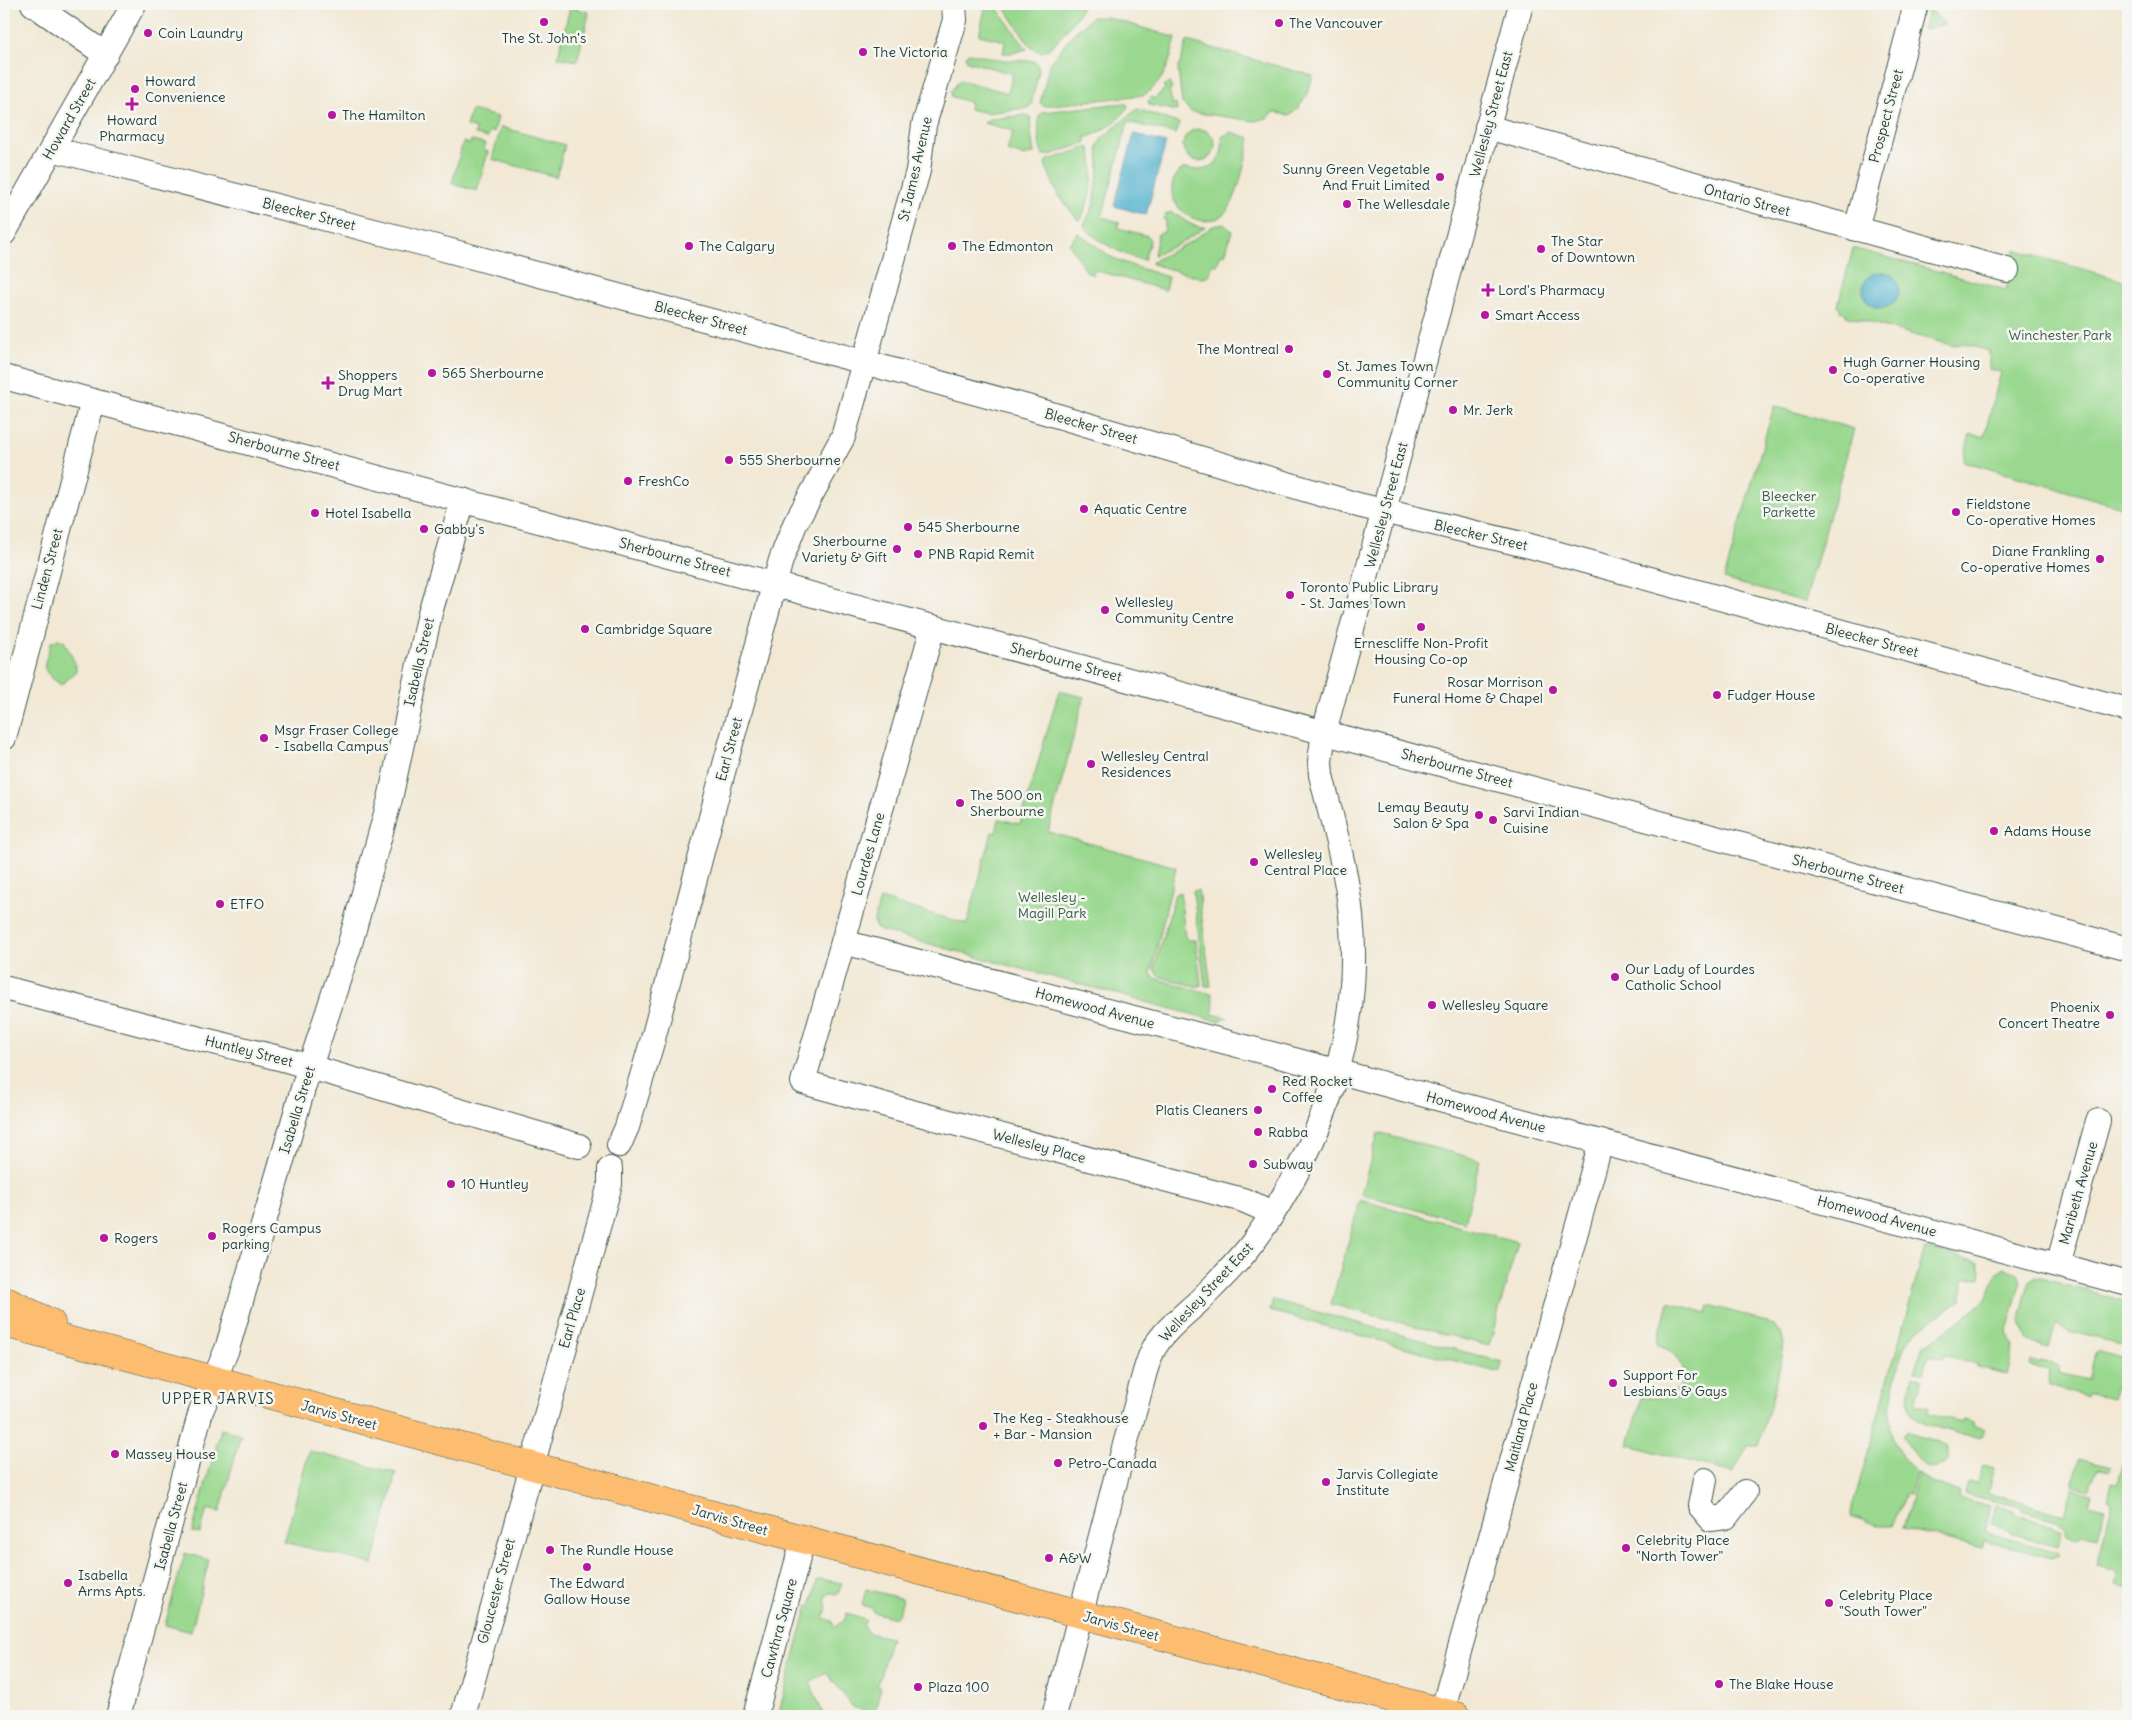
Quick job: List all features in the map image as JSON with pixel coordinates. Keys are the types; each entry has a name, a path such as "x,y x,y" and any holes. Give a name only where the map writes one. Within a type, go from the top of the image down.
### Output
{"main road":[{"path":"4,1300 111,1352"},
{"name":"Jarvis Street","path":"4,1323 1447,1715"}],"street":[{"path":"33,4 106,55"},
{"name":"Howard Street","path":"4,233 134,4"},
{"name":"St James Avenue","path":"865,362 918,170 924,125 955,20 954,4"},
{"name":"Wellesley Street East","path":"1054,1716 1079,1615 1145,1373 1154,1350 1162,1337 1177,1320 1198,1302 1252,1244 1273,1214 1308,1152 1339,1072 1350,1009 1352,968 1351,916 1343,866 1321,775 1320,761 1324,732 1521,4"},
{"name":"Prospect Street","path":"1856,229 1916,4"},
{"name":"Ontario Street","path":"1487,127 2007,270"},
{"name":"Bleecker Street","path":"52,149 425,244 865,362 1031,408 1384,511 1530,546 2128,710"},
{"name":"Earl Street","path":"619,1145 627,1127 653,1039 717,792 781,560 795,524 843,437 865,362"},
{"name":"Sherbourne Street","path":"4,376 2128,949"},
{"name":"Linden Street","path":"4,738 93,401"},
{"name":"Isabella Street","path":"118,1716 201,1411 227,1349 310,1066 349,947 390,799 430,613 463,500"},
{"name":"Lourdes Lane","path":"803,1082 934,627"},
{"name":"Homewood Avenue","path":"843,942 1339,1072 2128,1284"},
{"name":"Huntley Street","path":"4,988 310,1066 579,1146"},
{"name":"Wellesley Place","path":"803,1082 1243,1200 1273,1214"},
{"name":"Maribeth Avenue","path":"2058,1265 2098,1121"},
{"name":"Maitland Place","path":"1447,1715 1521,1429 1601,1142"},
{"name":"Earl Place","path":"532,1466 610,1184 610,1169"},
{"name":"Gloucester Street","path":"463,1716 532,1466"},
{"path":"1705,1480 1700,1506 1711,1519 1726,1517 1745,1492"},
{"name":"Cawthra Square","path":"755,1716 803,1540"}],"green space":[{"path":"986,4 994,4 1027,49 1013,53 1003,53 1005,41 979,35"},
{"path":"1002,4 1079,4 1078,6 1082,7 1058,40 1042,52 1031,47"},
{"path":"570,7 588,12 589,14 577,61 558,57"},
{"path":"1929,8 1944,24 1923,30"},
{"path":"1092,17 1107,17 1176,38 1166,70 1157,84 1144,95 1043,106 1040,103 1050,63 1073,34"},
{"path":"1187,41 1313,76 1307,93 1302,103 1289,116 1275,112 1267,118 1255,121 1191,112 1182,103 1178,70"},
{"path":"969,53 1000,60 1034,61 1038,65 1039,70 1031,105 1027,108 987,113 969,109 970,102 952,97 951,91 960,80 1008,93 1013,74 967,61 965,56"},
{"path":"1169,82 1172,89 1169,90 1173,105 1176,104 1177,111 1149,105 1148,101 1152,97 1154,99 1165,89 1163,86"},
{"path":"1124,103 1128,105 1123,114 1105,129 1087,137 1085,143 1050,155 1043,155 1040,146 1039,116 1043,112"},
{"path":"1137,109 1180,124 1176,134 1128,122 1102,217 1119,222 1118,228 1148,236 1150,241 1144,260 1129,256 1111,247 1094,237 1084,226 1094,204 1099,168 1098,146 1102,138"},
{"path":"471,110 498,117 494,132 490,131 488,138 475,134 476,129 466,126"},
{"path":"1026,115 1030,117 1034,153 1024,156 1007,151 1013,131 984,123 990,119"},
{"path":"501,127 565,145 556,177 492,159"},
{"path":"1199,129 1205,130 1210,134 1214,139 1214,151 1210,156 1205,160 1199,161 1193,160 1188,156 1184,151 1183,145 1184,139 1188,134 1193,130"},
{"path":"1231,132 1250,138 1234,198 1226,212 1216,219 1204,221 1193,218 1183,212 1175,202 1172,192 1174,180 1182,169 1199,170 1211,167 1221,154 1222,137"},
{"path":"471,140 486,144 484,150 488,152 477,191 452,184 463,142 470,144"},
{"path":"1088,147 1090,148 1093,166 1092,185 1085,211 1081,219 1078,220 1057,193 1045,164 1046,161"},
{"path":"1170,212 1190,224 1205,227 1183,242 1154,255 1158,234 1164,232 1166,220 1163,219"},
{"path":"1225,224 1232,231 1225,255 1221,254 1217,265 1213,264 1209,276 1202,278 1152,264 1153,261 1190,242 1213,226"},
{"path":"1078,233 1111,257 1168,277 1165,290 1094,270 1092,275 1086,271 1069,244"},
{"name":"Winchester Park","path":"1853,248 2006,290 2015,250 2128,282 2128,509 1963,461 1970,434 1984,436 2001,372 1989,369 1989,351 1961,343 1954,346 1846,316 1846,313 1840,311 1838,305"},
{"name":"Bleecker Parkette","path":"1774,406 1854,429 1805,602 1724,579"},
{"path":"58,639 64,641 76,668 76,672 61,685 48,674 45,666 51,642"},
{"name":"Wellesley - Magill Park","path":"1059,691 1084,697 1048,832 1176,867 1151,973 1154,978 1212,993 1214,1008 1212,1014 1228,1018 1217,1021 881,931 875,927 874,921 880,899 967,924 992,832 996,833 999,819 1020,824"},
{"path":"1198,890 1211,986 1205,986 1193,891"},
{"path":"1180,892 1185,937 1189,940 1196,940 1201,985 1198,987 1158,976 1154,969 1175,894"},
{"path":"1378,1133 1480,1160 1465,1222 1361,1194"},
{"path":"1360,1200 1518,1242 1489,1346 1331,1304"},
{"path":"1925,1248 1978,1262 1981,1271 1980,1279 1963,1279 1962,1300 1918,1331 1903,1349 1891,1403 1890,1427 1898,1449 1905,1461 1916,1472 1909,1495 1905,1494 1892,1526 1880,1526 1850,1516"},
{"path":"2005,1268 2018,1273 2021,1280 2007,1331 2014,1347 2007,1374 1977,1367 1977,1364 1944,1355 1942,1359 1928,1355 1923,1373 1914,1370 1924,1346 1974,1310 1986,1298 1997,1273"},
{"path":"2036,1277 2128,1302 2128,1340 2125,1342 2125,1345 2072,1332 2056,1324 2049,1348 2028,1342 2020,1318 2029,1282"},
{"path":"1273,1300 1502,1362 1500,1373 1270,1311"},
{"path":"1668,1302 1707,1313 1709,1305 1762,1320 1773,1325 1782,1336 1784,1343 1782,1357 1758,1445 1748,1445 1733,1473 1629,1445 1642,1397 1662,1397 1670,1394 1682,1383 1684,1375 1677,1357 1657,1344"},
{"path":"2099,1351 2128,1359 2128,1382 2117,1386 2112,1400 2088,1393 2086,1397 2049,1386 2048,1370 2030,1366 2031,1361 2040,1363 2040,1361 2059,1366 2058,1373 2088,1380 2095,1354"},
{"path":"1912,1375 1922,1378 1915,1404 1929,1408 1928,1414 1961,1423 1963,1419 1974,1422 1973,1426 1985,1429 1981,1436 1965,1436 1918,1420 1909,1409 1908,1400"},
{"path":"221,1429 241,1434 220,1512 207,1509 200,1534 192,1532"},
{"path":"1907,1431 1944,1445 1948,1448 1948,1460 1941,1466 1934,1468 1921,1462 1915,1457 1906,1443 1903,1436"},
{"path":"2126,1450 2128,1451 2128,1590 2116,1586 2119,1576 2114,1570 2097,1566 2112,1503 2107,1499 2111,1482 2117,1483"},
{"path":"309,1451 396,1473 373,1564 284,1542"},
{"path":"2079,1459 2110,1467 2109,1471 2099,1469 2089,1489 2072,1485"},
{"path":"1983,1465 1995,1468 1988,1493 2064,1514 2072,1488 2092,1493 2089,1504 2105,1508 2097,1538 2081,1534 2080,1537 2066,1533 2066,1526 2062,1522 2022,1510 2021,1507 1964,1494 1967,1483 1978,1484"},
{"path":"1918,1473 1930,1481 1959,1492 1958,1498 1991,1506 1985,1532 2057,1552 2059,1555 2051,1558 1983,1540 1981,1548 1902,1528"},
{"path":"1996,1506 2014,1510 2015,1514 2061,1529 2057,1546 2010,1533 2009,1529 1991,1524"},
{"path":"185,1553 209,1560 191,1632 165,1625"},
{"path":"820,1579 842,1583 838,1594 829,1593 825,1599 827,1609 824,1618 832,1621 834,1627 844,1621 847,1613 866,1621 863,1625 868,1633 891,1638 877,1686 881,1687 874,1714 853,1707 826,1672 810,1682 824,1716 778,1716 808,1605 811,1606 817,1581"},
{"path":"866,1589 903,1599 899,1613 895,1618 873,1612 872,1608 862,1605"}],"water":[{"path":"1134,134 1166,143 1146,215 1114,206"},
{"path":"1881,272 1888,273 1894,277 1898,283 1898,297 1894,303 1888,307 1881,308 1874,307 1868,303 1864,297 1863,290 1864,283 1868,277 1874,273"}],"place":[{"name":"The St. John's","path":"544,22"},
{"name":"The Vancouver","path":"1279,23"},
{"name":"Coin Laundry","path":"148,33"},
{"name":"The Victoria","path":"863,52"},
{"name":"Howard Convenience","path":"135,89"},
{"name":"Howard Pharmacy","path":"132,104"},
{"name":"The Hamilton","path":"332,115"},
{"name":"Sunny Green Vegetable And Fruit Limited","path":"1440,177"},
{"name":"The Wellesdale","path":"1347,204"},
{"name":"The Calgary","path":"689,246"},
{"name":"The Edmonton","path":"952,246"},
{"name":"The Star of Downtown","path":"1541,249"},
{"name":"Lord's Pharmacy","path":"1488,290"},
{"name":"Smart Access","path":"1485,315"},
{"name":"The Montreal","path":"1289,349"},
{"name":"Hugh Garner Housing Co-operative","path":"1833,370"},
{"name":"565 Sherbourne","path":"432,373"},
{"name":"St. James Town Community Corner","path":"1327,374"},
{"name":"Shoppers Drug Mart","path":"328,383"},
{"name":"Mr. Jerk","path":"1453,410"},
{"name":"555 Sherbourne","path":"729,460"},
{"name":"FreshCo","path":"628,481"},
{"name":"Aquatic Centre","path":"1084,509"},
{"name":"Fieldstone Co-operative Homes","path":"1956,512"},
{"name":"Hotel Isabella","path":"315,513"},
{"name":"545 Sherbourne","path":"908,527"},
{"name":"Gabby's","path":"424,529"},
{"name":"Sherbourne Variety & Gift","path":"897,549"},
{"name":"PNB Rapid Remit","path":"918,554"},
{"name":"Diane Frankling Co-operative Homes","path":"2100,559"},
{"name":"Toronto Public Library - St. James Town","path":"1290,595"},
{"name":"Wellesley Community Centre","path":"1105,610"},
{"name":"Ernescliffe Non-Profit Housing Co-op","path":"1421,627"},
{"name":"Cambridge Square","path":"585,629"},
{"name":"Rosar Morrison Funeral Home & Chapel","path":"1553,690"},
{"name":"Fudger House","path":"1717,695"},
{"name":"Msgr Fraser College - Isabella Campus","path":"264,738"},
{"name":"Wellesley Central Residences","path":"1091,764"},
{"name":"The 500 on Sherbourne","path":"960,803"},
{"name":"Lemay Beauty Salon & Spa","path":"1479,815"},
{"name":"Sarvi Indian Cuisine","path":"1493,820"},
{"name":"Adams House","path":"1994,831"},
{"name":"Wellesley Central Place","path":"1254,862"},
{"name":"ETFO","path":"220,904"},
{"name":"Our Lady of Lourdes Catholic School","path":"1615,977"},
{"name":"Wellesley Square","path":"1432,1005"},
{"name":"Phoenix Concert Theatre","path":"2110,1015"},
{"name":"Red Rocket Coffee","path":"1272,1089"},
{"name":"Platis Cleaners","path":"1258,1110"},
{"name":"Rabba","path":"1258,1132"},
{"name":"Subway","path":"1253,1164"},
{"name":"10 Huntley","path":"451,1184"},
{"name":"Rogers Campus parking","path":"212,1236"},
{"name":"Rogers","path":"104,1238"},
{"name":"Support For Lesbians & Gays","path":"1613,1383"},
{"name":"The Keg - Steakhouse + Bar - Mansion","path":"983,1426"},
{"name":"Massey House","path":"115,1454"},
{"name":"Petro-Canada","path":"1058,1463"},
{"name":"Jarvis Collegiate Institute","path":"1326,1482"},
{"name":"Celebrity Place \"North Tower\"","path":"1626,1548"},
{"name":"The Rundle House","path":"550,1550"},
{"name":"A&W","path":"1049,1558"},
{"name":"The Edward Gallow House","path":"587,1567"},
{"name":"Isabella Arms Apts.","path":"68,1583"},
{"name":"Celebrity Place \"South Tower\"","path":"1829,1603"},
{"name":"The Blake House","path":"1719,1684"},
{"name":"Plaza 100","path":"918,1687"}],"district":[{"name":"UPPER JARVIS","path":"218,1399"}]}
